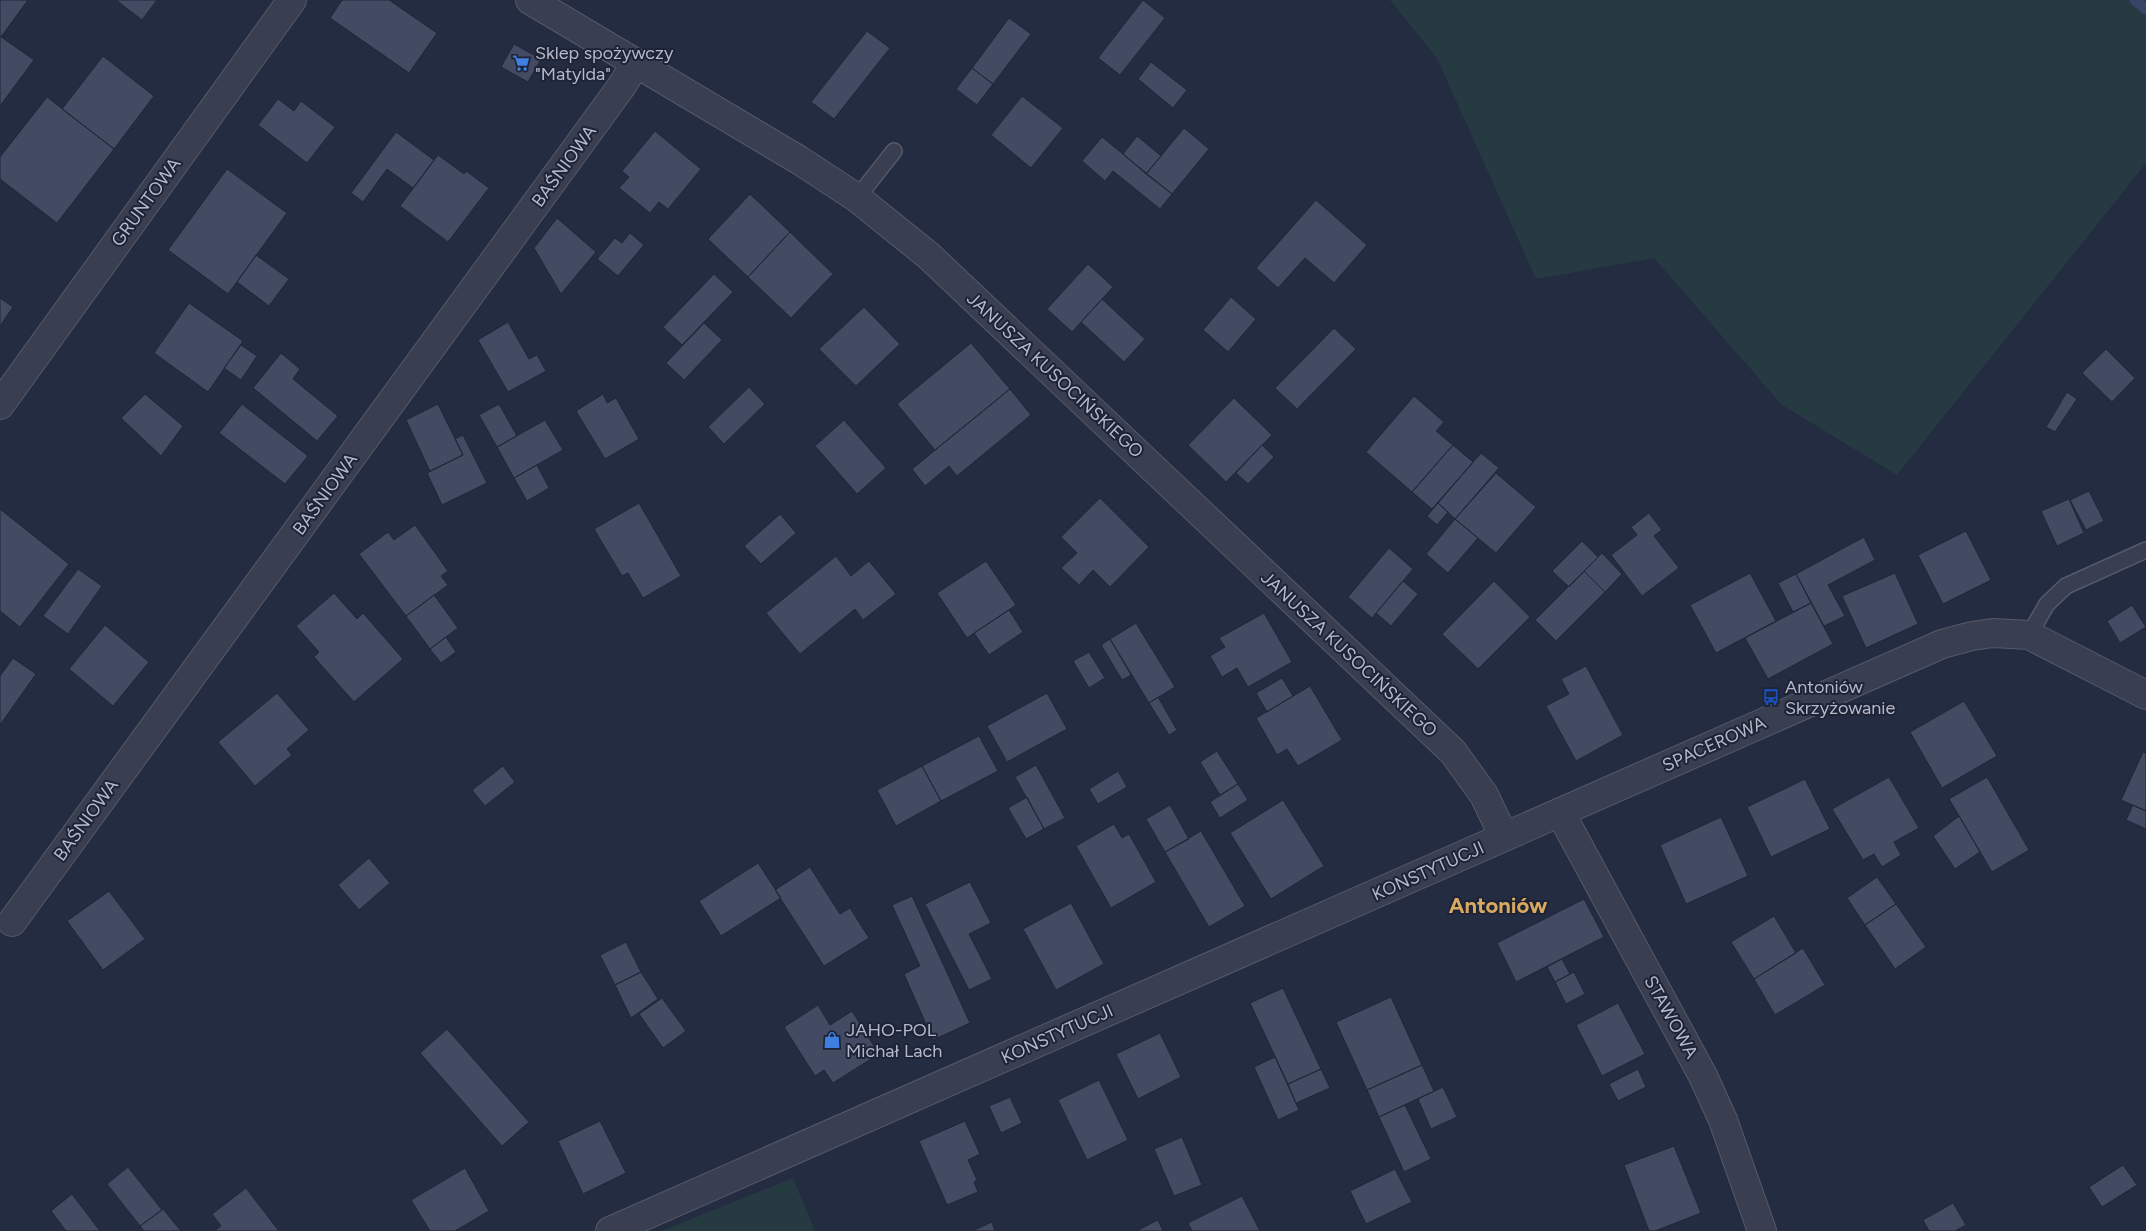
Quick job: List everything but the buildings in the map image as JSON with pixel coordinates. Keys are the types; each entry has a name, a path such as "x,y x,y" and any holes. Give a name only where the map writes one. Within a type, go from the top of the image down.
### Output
{"street":[{"name":"GRUNTOWA","path":"0,405 292,0"},
{"name":"JANUSZA KUSOCIŃSKIEGO","path":"530,0 799,160 857,198 929,256 1441,740 1473,778 1504,837"},
{"name":"BAŚNIOWA","path":"12,922 563,167 621,87 636,63"},
{"name":"SPACEROWA","path":"1504,837 1942,644 1972,636 1993,633 2029,635 2146,695"},
{"name":"STAWOWA","path":"1560,812 1703,1076 1723,1120 1762,1231"},
{"name":"KONSTYTUCJI","path":"610,1231 1504,837"}],"lane":[{"path":"857,198 894,151"},
{"path":"2029,635 2047,604 2066,586 2146,550"}],"shaded area":[{"path":"1390,0 2146,0 2146,163 1897,475 1782,405 1654,258 1536,279 1437,58"},
{"path":"793,1178 815,1231 662,1231"}],"waterway":[{"path":"2135,0 2146,9"}],"place":[{"name":"Sklep spożywczy \"Matylda\"","path":"521,63"},
{"name":"Antoniów Skrzyżowanie","path":"1771,697"},
{"name":"JAHO-POL Michał Lach","path":"832,1040"}],"district":[{"name":"Antoniów","path":"1498,905"}]}
